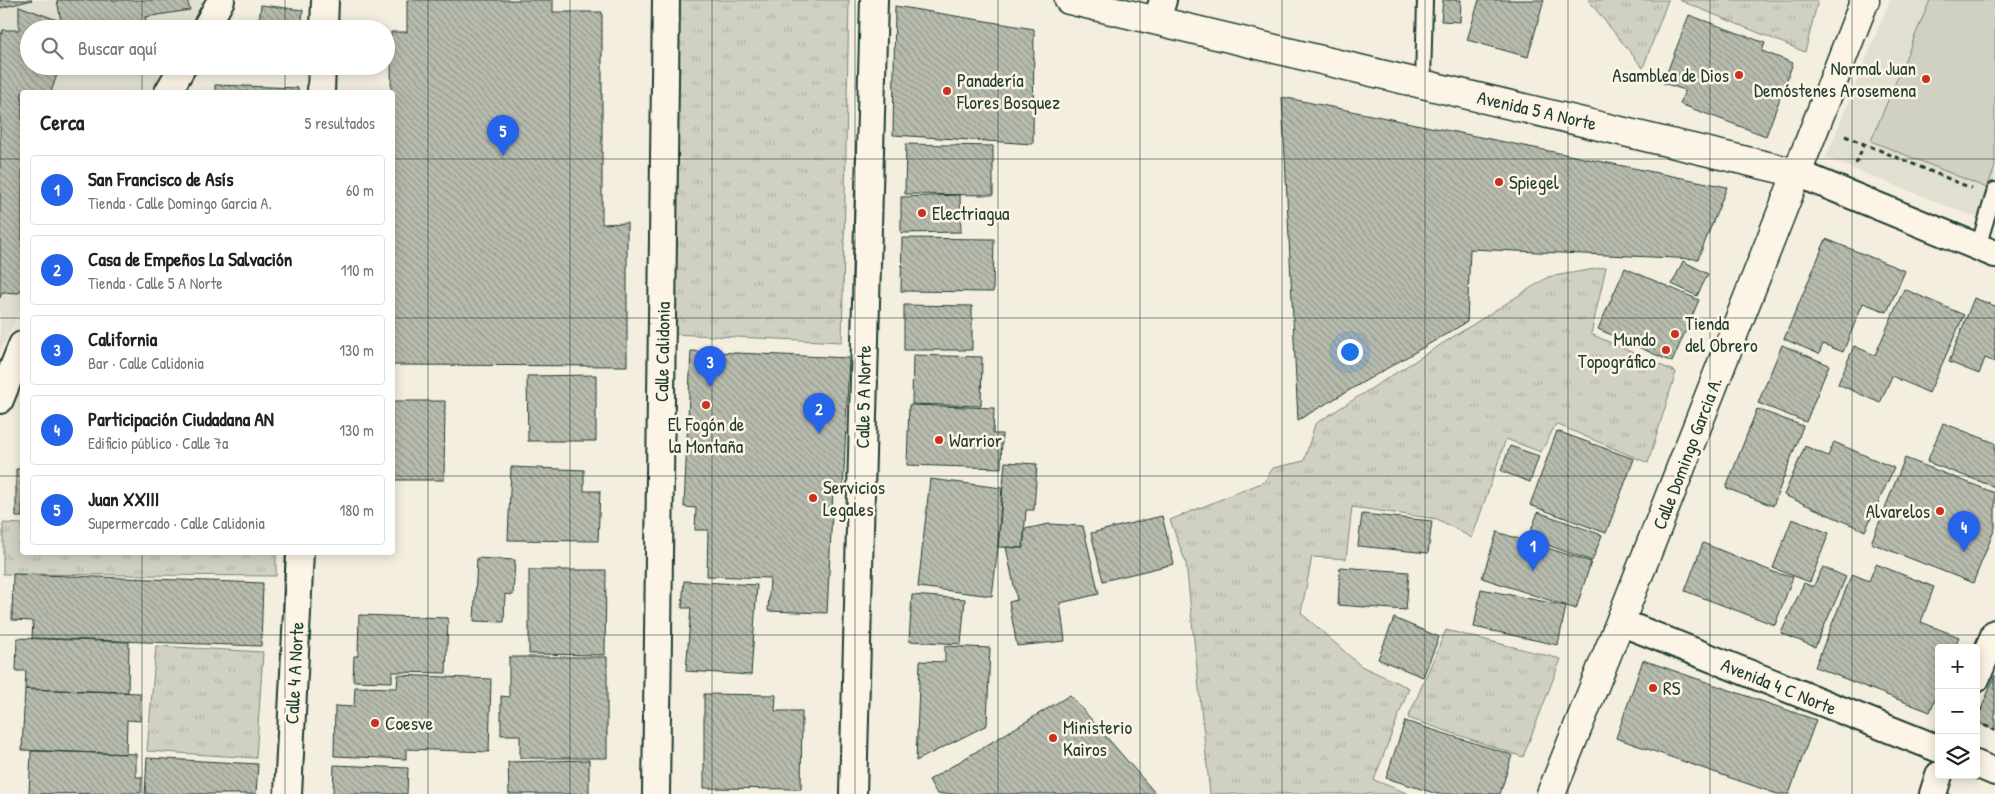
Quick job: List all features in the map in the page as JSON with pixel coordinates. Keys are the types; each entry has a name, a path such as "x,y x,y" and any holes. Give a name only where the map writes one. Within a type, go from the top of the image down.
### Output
{"main road":[{"name":"Avenida 5 A Norte","path":"1069,0 1160,10 1423,83 1797,173"},
{"name":"Calle Domingo Garcia A.","path":"1551,794 1866,0"}],"street":[{"path":"210,20 222,0"},
{"path":"324,20 325,0"},
{"name":"Calle Calidonia","path":"656,794 666,0"},
{"name":"Calle 5 A Norte","path":"853,794 874,0"},
{"path":"169,90 178,75"},
{"path":"321,90 322,75"},
{"name":"Avenida 5 A Norte","path":"1797,173 1986,251"},
{"path":"0,400 20,350"},
{"name":"Calle 4 A Norte","path":"288,794 300,555"},
{"name":"Avenida 4 C Norte","path":"1620,622 1935,747"},
{"path":"1980,670 1995,633"},
{"path":"1980,766 1995,772"},
{"path":"1932,794 1938,779"}],"lane":[{"path":"1423,83 1425,0"},
{"path":"1986,251 1994,193"}],"path":[{"path":"1844,135 1994,193"},
{"path":"1855,167 1864,144"},
{"path":"1980,724 1995,730"}],"shaded area":[{"path":"0,0 206,0 195,20 20,20 20,75 161,75 151,90 20,90 20,310 0,352"},
{"name":"Normal Juan Demóstenes Arosemena","path":"1890,0 1995,0 1995,225 1826,158"}],"green space":[{"path":"676,0 849,0 842,342 672,334"},
{"path":"1588,0 1668,0 1643,68"},
{"path":"1679,0 1818,0 1805,52"},
{"path":"1930,0 1995,0 1995,167 1987,188 1871,141"},
{"path":"1606,267 1591,334 1676,372 1648,463 1556,424 1541,452 1506,439 1472,538 1437,519 1352,507 1346,559 1312,557 1301,613 1361,666 1409,688 1374,780 1409,794 1210,794 1186,563 1170,520 1264,482 1273,468 1304,461 1315,424 1548,277"},
{"path":"3,523 20,524 20,555 276,555 276,576 3,574"},
{"path":"1446,630 1561,659 1523,757 1408,718"},
{"path":"156,646 263,652 256,758 147,751"}],"building":[{"path":"0,0 32,0 0,8"},
{"path":"57,0 187,0 190,10 145,17 146,20 61,20"},
{"path":"407,0 553,0 553,12 602,12 602,224 627,223 627,366 395,365 395,90 391,90 391,75 395,75 395,32 407,32"},
{"path":"1443,0 1461,0 1460,22 1441,21"},
{"path":"1479,0 1544,0 1528,57 1467,40"},
{"path":"261,5 303,10 302,20 259,20"},
{"path":"19,6 57,20 20,20 20,75 57,75 52,90 20,90 20,291 19,293 2,292 0,298 0,37 3,30 19,30"},
{"path":"895,6 1034,29 1033,144 893,135"},
{"path":"1689,15 1765,43 1762,51 1793,63 1766,136 1680,104 1685,90 1663,83"},
{"path":"215,85 298,88 298,90 215,90"},
{"path":"1282,97 1727,187 1698,259 1470,249 1467,322 1298,420"},
{"path":"906,144 993,146 993,195 905,194"},
{"path":"960,195 961,232 901,233 901,197"},
{"path":"902,238 994,239 993,292 901,291"},
{"path":"1826,239 1905,271 1887,312 1863,303 1843,352 1823,344 1819,354 1784,339"},
{"path":"1683,261 1708,274 1697,296 1672,284"},
{"path":"1625,268 1699,300 1672,362 1598,329"},
{"path":"1904,289 1964,315 1929,393 1892,376 1880,403 1838,384 1854,346 1875,355"},
{"path":"1974,298 1995,306 1995,362 1985,358 1979,374 1949,362"},
{"path":"904,305 972,306 972,350 904,350"},
{"path":"1782,345 1829,365 1806,422 1758,403"},
{"path":"691,351 849,358 843,492 833,492 827,613 768,611 770,578 707,576 708,530 695,530 696,508 684,507"},
{"path":"913,355 982,357 981,406 912,404"},
{"path":"596,375 596,441 528,441 527,376"},
{"path":"395,401 445,401 444,480 395,480"},
{"path":"909,405 994,408 993,434 1002,434 1001,468 907,465"},
{"path":"1757,409 1803,426 1773,506 1726,488"},
{"path":"1943,423 1995,443 1995,487 1927,462"},
{"path":"1557,431 1634,459 1606,533 1530,505"},
{"path":"1834,442 1894,468 1865,531 1784,495 1805,446 1828,456"},
{"path":"1510,446 1539,456 1530,482 1501,471"},
{"name":"Alvarelos","path":"1905,458 1995,493 1995,528 1973,583 1871,543"},
{"path":"1005,462 1037,464 1034,510 1026,510 1023,548 998,547"},
{"path":"511,467 584,470 584,491 600,491 598,541 508,540"},
{"path":"16,469 20,469 20,517 16,517"},
{"path":"930,479 1002,488 992,596 918,587"},
{"path":"1538,512 1602,535 1592,561 1528,538"},
{"path":"1362,514 1432,521 1428,553 1358,546"},
{"path":"1162,516 1174,564 1103,581 1091,533"},
{"path":"1792,519 1829,533 1810,582 1773,568"},
{"path":"1049,524 1083,526 1099,594 1060,603 1065,641 1017,646 1009,602 1017,600 1006,547 1023,548 1025,529"},
{"path":"1497,532 1591,562 1576,609 1482,578"},
{"path":"1703,543 1776,573 1793,577 1775,625 1685,591"},
{"path":"477,558 515,560 513,595 505,594 504,622 474,621"},
{"path":"1876,564 1934,587 1921,622 1959,637 1956,644 1935,644 1935,699 1930,712 1815,667 1852,574 1869,581"},
{"path":"1340,567 1409,572 1406,610 1338,605"},
{"path":"1823,567 1846,577 1815,647 1781,633 1804,583 1813,587"},
{"path":"529,570 606,570 605,655 529,654"},
{"path":"13,574 263,583 261,646 32,638 33,621 12,620"},
{"path":"684,581 757,585 751,675 686,671 691,608 682,608"},
{"path":"1481,589 1566,606 1558,645 1474,627"},
{"path":"912,595 965,599 961,644 909,641"},
{"path":"359,615 448,618 446,673 392,672 392,682 353,681 354,656 358,656"},
{"path":"1394,618 1439,637 1423,677 1378,659"},
{"path":"17,638 129,642 128,692 25,689 26,671 16,671"},
{"path":"945,646 990,648 987,725 916,761 920,661 945,662"},
{"path":"509,657 607,657 607,758 520,758 520,735 501,735 501,696 509,697"},
{"path":"1643,660 1816,720 1789,794 1777,794 1616,738"},
{"path":"398,675 491,679 489,752 406,749 406,759 334,756 335,706 354,707 355,687 397,688"},
{"path":"1995,675 1995,730 1980,724 1980,712"},
{"path":"25,689 140,693 140,721 127,720 126,754 22,750"},
{"path":"704,694 776,695 775,711 802,711 801,789 704,788"},
{"name":"Ministerio Kairos","path":"1070,695 1156,794 937,794 929,780"},
{"path":"1405,721 1512,755 1500,794 1437,794 1386,778"},
{"path":"31,751 136,754 136,777 142,777 141,793 29,794"},
{"path":"147,758 258,764 256,794 145,794"},
{"path":"589,760 589,794 509,794 508,762"},
{"path":"334,765 408,768 407,794 333,794"}],"place":[{"name":"Asamblea de Dios","path":"1739,75"},
{"name":"Normal Juan Demóstenes Arosemena","path":"1926,79"},
{"name":"Panadería Flores Bosquez","path":"947,91"},
{"name":"Juan XXIII","path":"503,156"},
{"name":"Spiegel","path":"1499,182"},
{"name":"Electriagua","path":"922,213"},
{"name":"Tienda del Obrero","path":"1675,334"},
{"name":"Mundo Topográfico","path":"1666,350"},
{"name":"California","path":"710,387"},
{"name":"El Fogón de la Montaña","path":"706,405"},
{"name":"Casa de Empeños La Salvación","path":"819,434"},
{"name":"Warrior","path":"939,440"},
{"name":"Servicios Legales","path":"813,498"},
{"name":"Alvarelos","path":"1940,511"},
{"name":"Participación Ciudadana AN","path":"1964,552"},
{"name":"San Francisco de Asís","path":"1533,571"},
{"name":"RS","path":"1653,688"},
{"name":"Coesve","path":"375,723"},
{"name":"Ministerio Kairos","path":"1053,738"}]}
